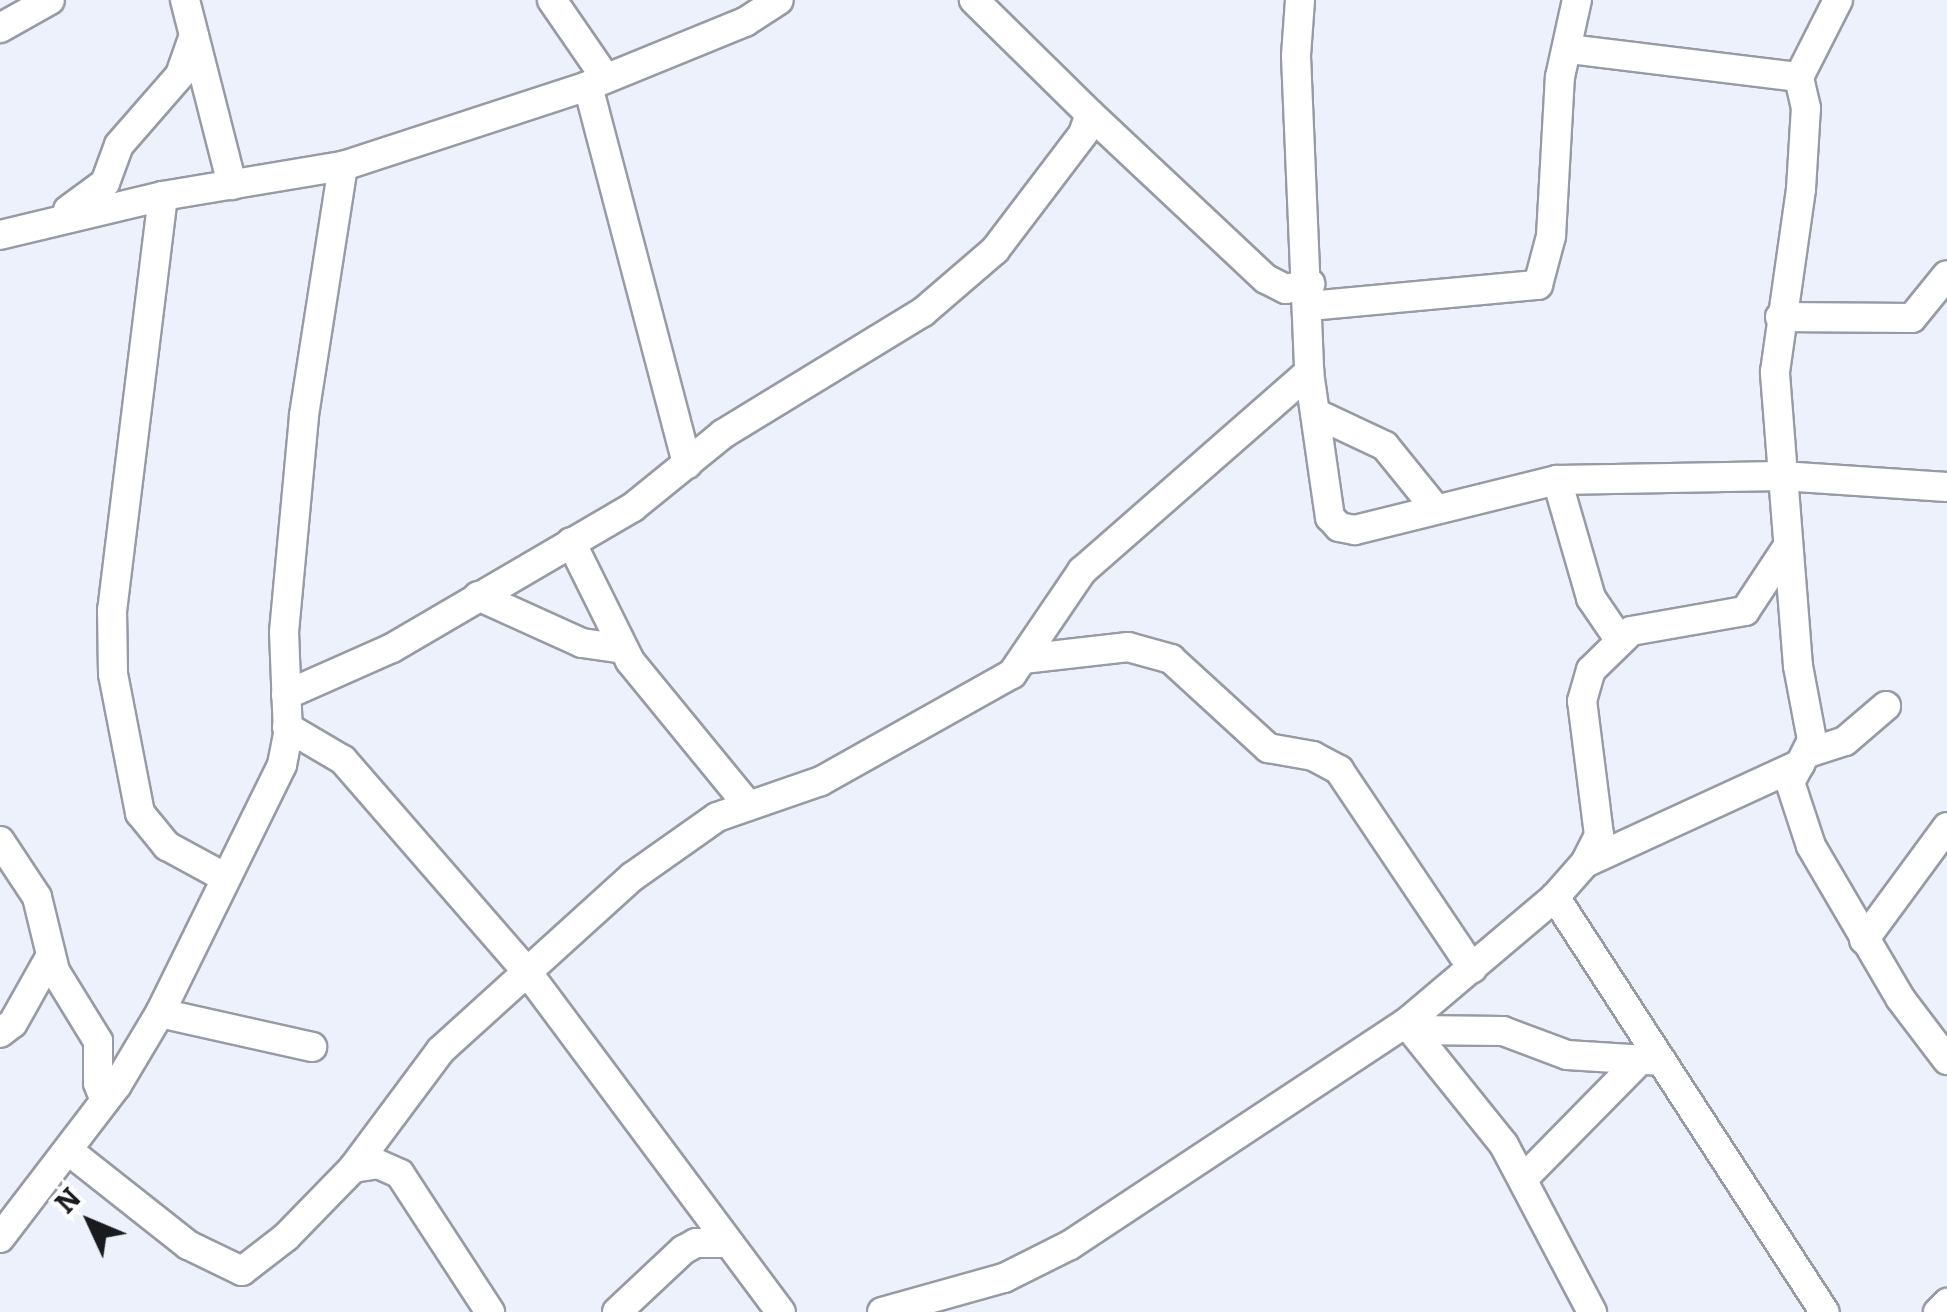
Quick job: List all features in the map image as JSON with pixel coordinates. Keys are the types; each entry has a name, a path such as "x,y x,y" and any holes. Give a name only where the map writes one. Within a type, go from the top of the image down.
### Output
{"street":[{"path":"0,28 50,0"},
{"path":"186,0 232,185"},
{"path":"552,0 597,81 687,464"},
{"path":"0,234 163,196 343,166 597,81 745,22 779,0"},
{"path":"974,0 1266,279 1310,295 1538,285 1551,236 1560,76 1570,49 1576,0"},
{"path":"1300,0 1296,56 1310,295 1309,372 1330,517 1339,527 1355,530 1557,480 1782,476 1947,487"},
{"path":"1838,0 1800,76 1806,108 1801,189 1774,372 1804,758 1790,782 1794,802 1864,940 1947,1060"},
{"path":"49,221 105,183 119,144 180,75 194,35"},
{"path":"1570,49 1800,76"},
{"path":"286,694 392,648 633,507 723,434 923,312 966,275 1037,197 1083,134 1090,114"},
{"path":"4,1223 69,1151 160,1013 282,764 287,727 284,632 304,415 343,166"},
{"path":"163,196 112,610 114,674 140,812 167,846 226,878"},
{"path":"1780,317 1912,318 1947,275"},
{"path":"69,1151 188,1246 242,1271 286,1237 353,1168 441,1050 525,970 684,837 748,804 821,782 998,684 1023,658 1082,571 1309,372"},
{"path":"1315,413 1385,446 1436,509"},
{"path":"1557,480 1591,598 1619,639"},
{"path":"571,542 624,650 748,804"},
{"path":"882,1312 958,1303 1070,1245 1409,1026 1555,897 1585,862 1599,835 1600,802 1583,688 1619,639 1630,631 1745,612 1786,549"},
{"path":"478,596 582,643 624,650"},
{"path":"1023,658 1128,647 1172,658 1268,748 1313,756 1339,770 1472,968"},
{"path":"1585,862 1845,741 1886,706"},
{"path":"287,727 343,760 525,970 636,1111 726,1243 782,1312"},
{"path":"1864,940 1947,827"},
{"path":"0,841 38,897 50,956 76,1012 98,1041 98,1083 105,1101"},
{"path":"1555,897 1651,1060 1823,1311"},
{"path":"0,1033 18,1016 50,956"},
{"path":"160,1013 312,1046"},
{"path":"1409,1026 1503,1031 1567,1055 1651,1060"},
{"path":"1409,1026 1524,1178 1592,1312"},
{"path":"1524,1178 1651,1060"},
{"path":"353,1168 378,1164 400,1174 490,1312"},
{"path":"617,1312 683,1250 696,1242 726,1243"},
{"path":"1938,1312 1947,1303"}]}
